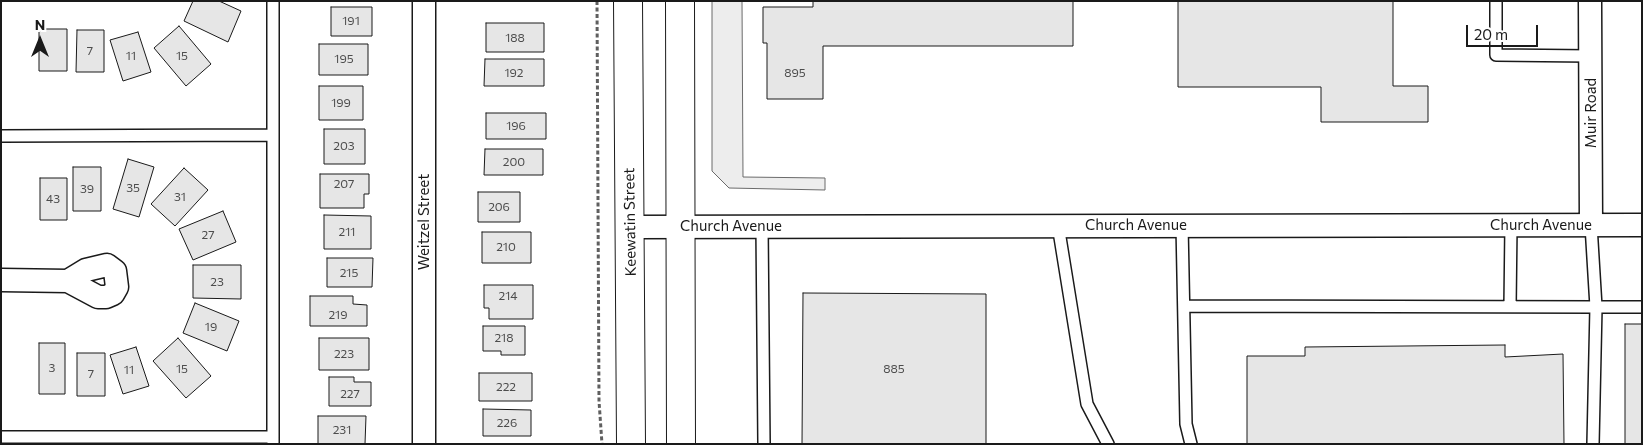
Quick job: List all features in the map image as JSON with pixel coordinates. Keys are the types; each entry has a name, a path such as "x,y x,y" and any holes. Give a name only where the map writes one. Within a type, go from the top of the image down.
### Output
{"main road":[{"name":"Keewatin Street","path":"628,1 631,444"},
{"path":"680,1 680,444"}],"street":[{"name":"Weitzel Street","path":"424,1 424,444"},
{"name":"Muir Road","path":"1590,1 1591,225"},
{"name":"Church Avenue","path":"630,227 1642,225"},
{"path":"1,280 68,281"}],"lane":[{"path":"1,437 273,441 273,1"},
{"path":"1496,1 1496,55 1590,56"},
{"path":"1,136 272,135"},
{"path":"1058,225 1087,404 1108,444"},
{"path":"1182,225 1186,424 1190,444"},
{"path":"1510,307 1511,225"},
{"path":"1591,225 1596,307 1594,444"},
{"path":"762,226 764,444"},
{"path":"1184,306 1642,307"}],"path":[{"path":"597,1 599,391 602,444"}],"shaded area":[{"path":"712,1 742,1 743,177 825,178 825,190 729,188 712,171"}],"building":[{"path":"193,1 219,1 241,11 228,42 184,21"},
{"path":"813,1 1073,1 1073,46 823,46 823,99 767,99 767,43 763,43 763,7 813,7"},
{"path":"1178,1 1393,1 1393,86 1428,86 1428,122 1321,122 1321,87 1178,87"},
{"path":"331,7 372,7 372,36 331,36"},
{"path":"486,23 544,23 544,52 486,52"},
{"path":"179,26 211,64 186,86 154,48"},
{"path":"39,29 67,29 67,71 39,71"},
{"path":"77,30 104,30 104,72 76,72"},
{"path":"138,32 151,72 123,81 110,40"},
{"path":"319,44 368,44 368,75 319,75"},
{"path":"485,59 544,59 544,86 484,86"},
{"path":"319,86 363,86 363,120 319,120"},
{"path":"486,113 546,113 546,139 486,139"},
{"path":"324,129 365,129 365,164 324,164"},
{"path":"485,149 543,149 543,175 484,175"},
{"path":"128,159 154,167 139,217 113,209"},
{"path":"73,167 101,167 101,211 73,211"},
{"path":"184,168 208,190 175,226 151,204"},
{"path":"320,174 369,174 369,194 364,194 364,208 320,208"},
{"path":"40,178 67,178 67,220 40,220"},
{"path":"478,192 520,192 520,222 478,222"},
{"path":"223,211 236,242 193,260 179,229"},
{"path":"324,215 371,216 371,249 324,249"},
{"path":"482,232 531,232 531,263 482,263"},
{"path":"327,258 373,258 372,287 327,287"},
{"path":"193,265 241,265 241,299 193,298"},
{"path":"484,285 533,285 533,319 489,319 489,308 484,308"},
{"path":"803,293 986,294 986,444 802,444"},
{"path":"310,296 353,296 353,304 367,305 367,326 310,326"},
{"path":"195,303 239,321 227,351 183,333"},
{"path":"1625,324 1642,324 1642,444 1625,444"},
{"path":"483,326 525,326 525,355 501,355 501,351 483,351"},
{"path":"178,338 211,376 186,398 153,361"},
{"path":"319,338 369,338 369,370 319,370"},
{"path":"39,343 65,343 65,394 39,394"},
{"path":"1505,345 1505,357 1563,354 1564,444 1247,444 1247,356 1305,356 1305,347"},
{"path":"136,347 149,386 123,394 110,355"},
{"path":"77,353 105,353 105,396 77,396"},
{"path":"479,373 532,373 532,401 479,401"},
{"path":"329,377 354,377 354,382 371,382 371,406 329,406"},
{"path":"483,409 531,410 531,436 483,436"},
{"path":"318,416 366,416 365,444 318,444"}]}
